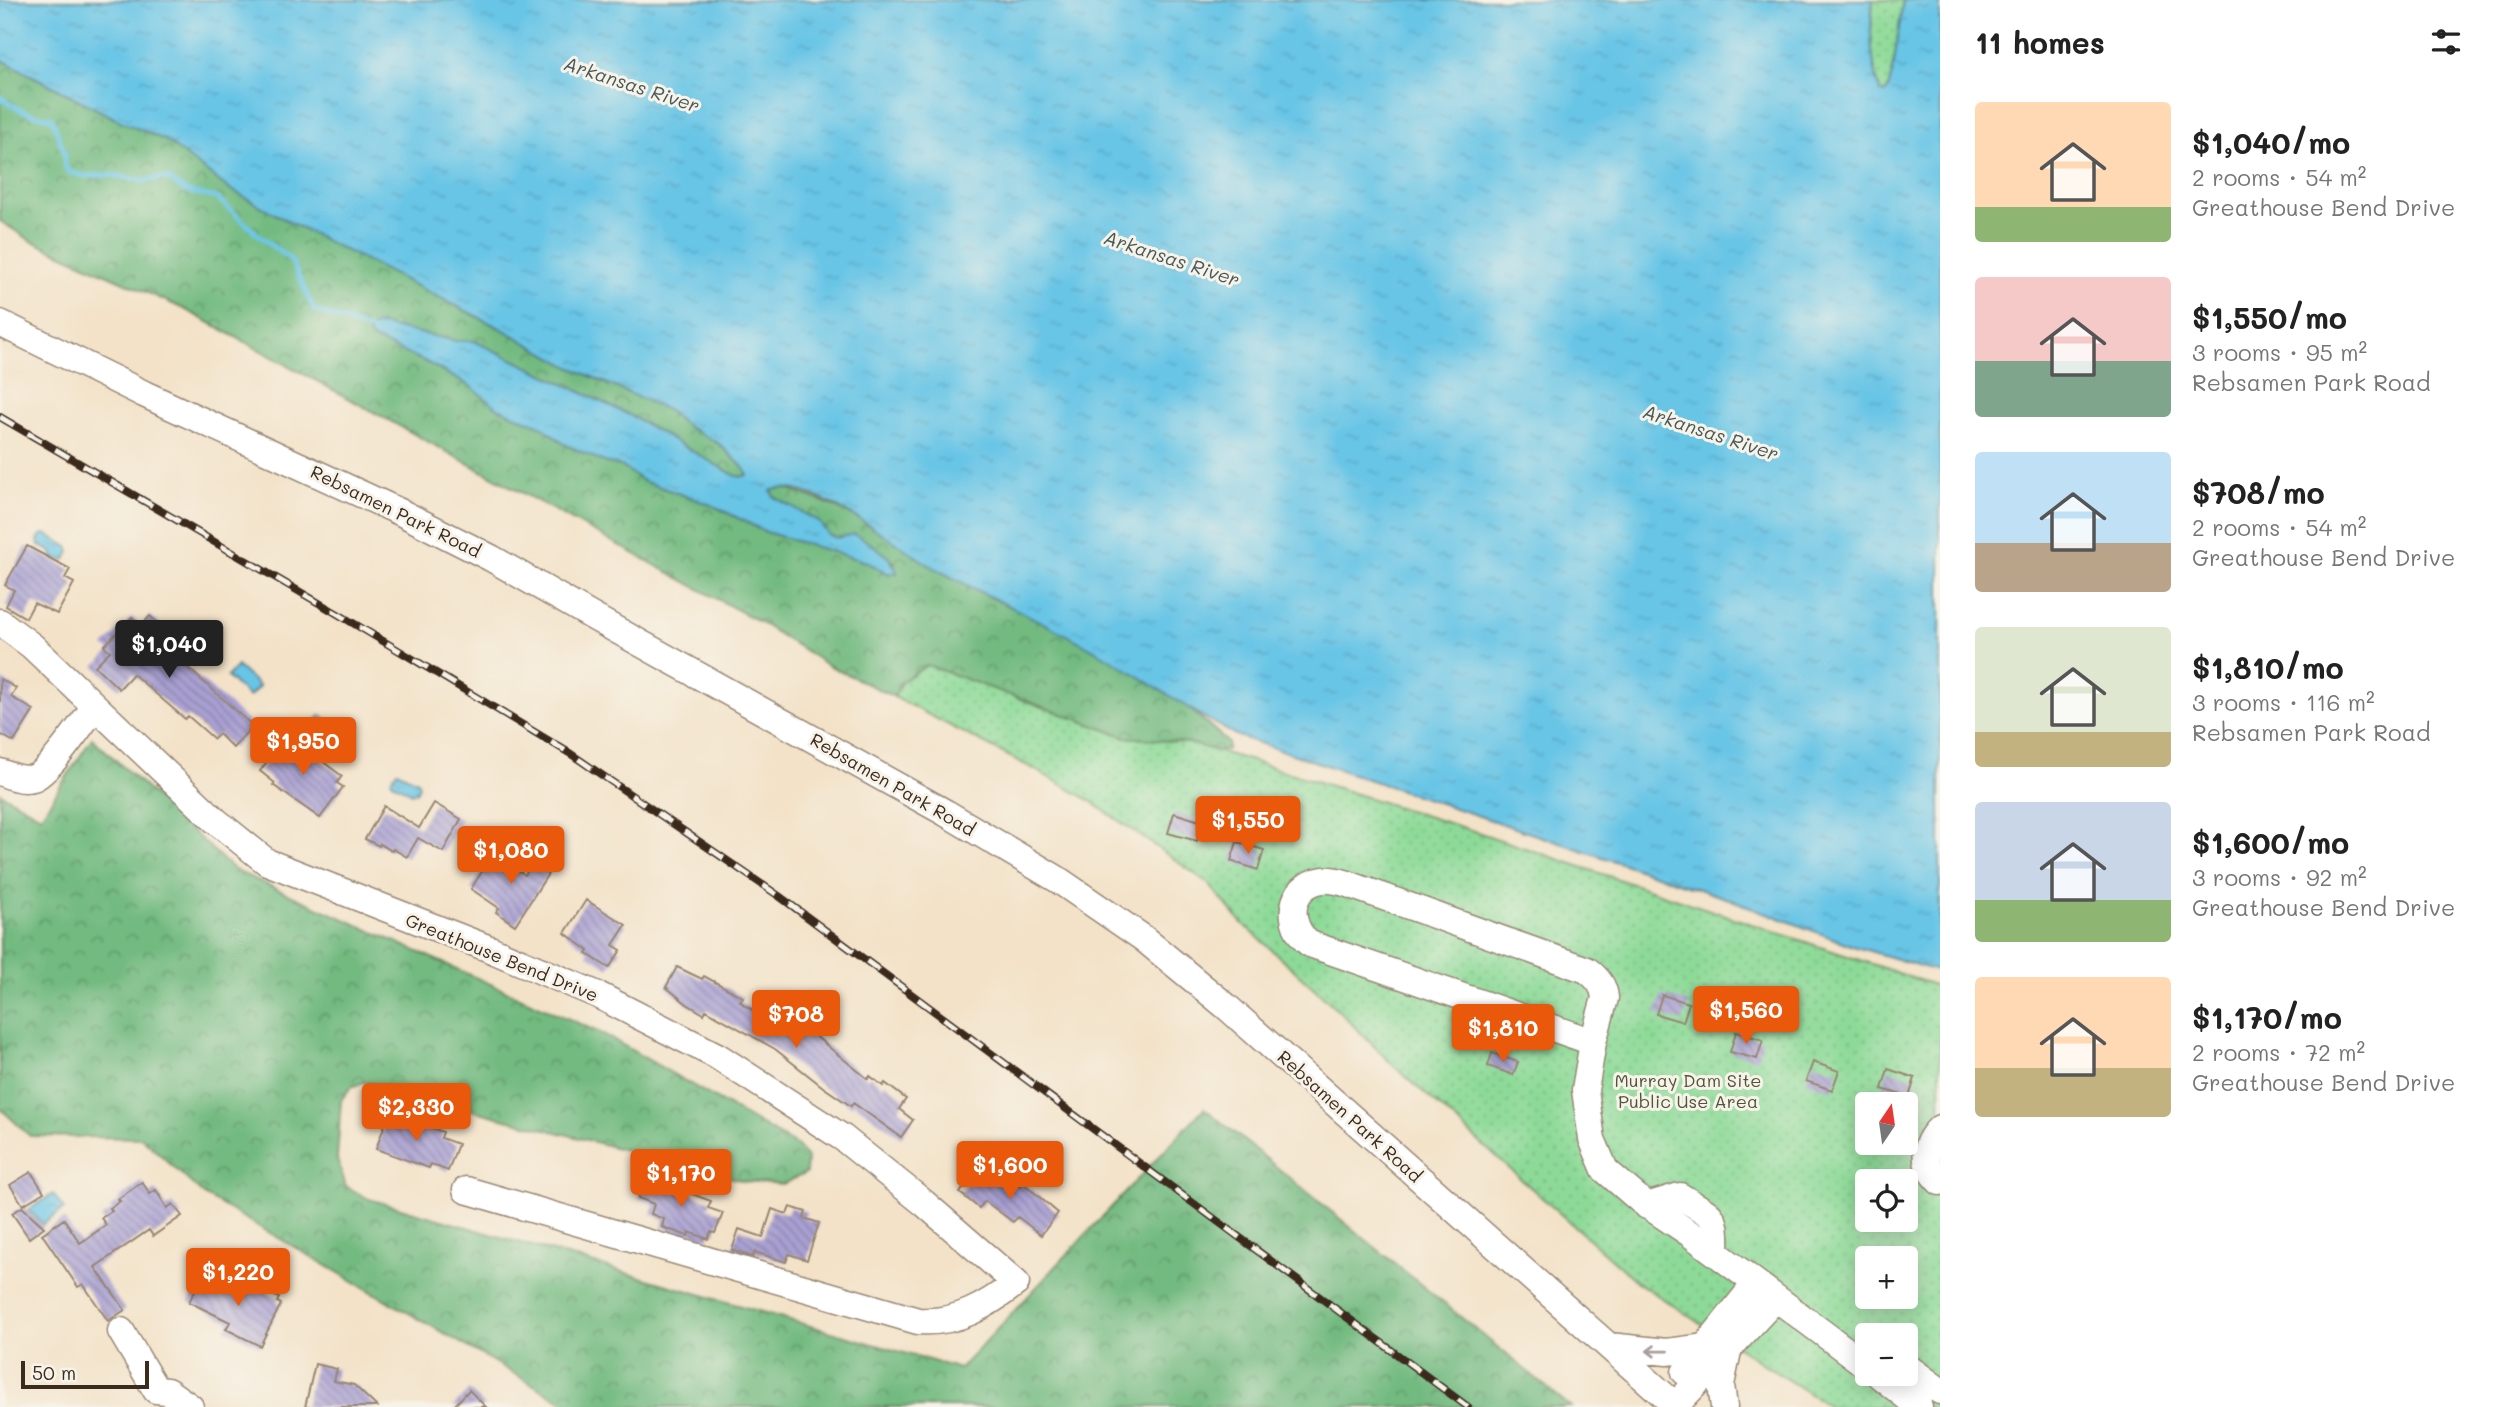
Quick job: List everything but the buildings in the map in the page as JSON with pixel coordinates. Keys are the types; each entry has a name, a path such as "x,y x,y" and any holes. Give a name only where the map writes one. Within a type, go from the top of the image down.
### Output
{"street":[{"name":"Rebsamen Park Road","path":"0,323 144,394 400,512 491,558 934,806 1057,879 1143,938 1227,1007 1673,1403"},
{"name":"Greathouse Bend Drive","path":"0,622 32,646 216,821 267,862 490,949 598,995 717,1056 843,1138 924,1203 1016,1283 973,1311 949,1321 918,1321 466,1189"},
{"path":"0,772 17,778 31,779 44,772 95,706"},
{"path":"1593,1042 1310,944 1300,935 1294,921 1293,909 1297,897 1308,885 1316,882 1332,880 1345,883 1587,970 1600,982 1605,998 1593,1042 1585,1090 1588,1123 1594,1146 1605,1170 1647,1206 1716,1253 1855,1357"},
{"path":"1940,1128 1928,1142 1926,1158 1929,1169 1940,1182"},
{"path":"1673,1403 1766,1291"},
{"path":"121,1331 151,1399 167,1391 190,1407"},
{"path":"1609,1346 1667,1352 1717,1349"},
{"path":"1717,1349 1724,1407"},
{"path":"1918,1375 1940,1391"},
{"path":"1893,1386 1919,1407"}],"green space":[{"path":"1873,0 1903,0 1893,70 1885,93 1880,92 1873,58"},
{"path":"0,59 120,121 165,140 228,188 295,225 502,329 570,367 667,410 688,427 718,443 748,475 734,475 629,415 474,341 456,341 377,324 368,332 371,338 426,362 470,386 498,408 543,427 564,444 621,466 643,481 714,506 766,532 867,562 887,573 895,563 875,547 853,537 836,538 829,535 818,521 774,497 771,491 780,487 835,507 874,527 935,568 1126,666 1196,714 1228,743 1228,749 1217,751 1189,743 1126,737 927,665 901,682 894,697 826,664 758,621 186,310 30,240 0,221"},
{"name":"Murray Dam Site Public Use Area","path":"927,665 1126,737 1189,743 1252,761 1477,832 1940,987 1940,1407 1830,1407 1637,1282 1394,1066 1336,1008 1241,922 1208,883 1089,800 894,697 901,682"},
{"path":"92,738 234,870 605,1035 796,1145 807,1158 806,1173 783,1184 744,1181 364,1082 351,1087 341,1100 337,1159 346,1186 369,1199 960,1369 1204,1108 1571,1407 572,1407 204,1195 142,1138 30,1136 0,1108 0,793 41,816"}],"water":[{"name":"Arkansas River","path":"0,0 1873,0 1873,57 1880,91 1885,93 1893,70 1903,0 1940,0 1940,972 1856,947 1732,900 1238,736 1093,649 936,569 855,516 807,493 787,488 771,491 774,497 818,521 829,535 836,538 855,534 874,546 886,555 897,573 887,573 867,562 766,532 714,506 643,481 621,466 604,462 564,444 543,427 498,408 470,386 426,362 371,338 368,332 377,324 456,341 474,341 629,415 734,475 748,475 718,443 688,427 667,410 570,367 502,329 295,225 228,188 165,140 120,121 0,59"},
{"path":"46,534 68,547 70,552 66,559 53,557 52,552 39,545 41,535"},
{"path":"237,666 259,686 249,697 227,677"},
{"path":"321,715 344,733 334,745 311,727"},
{"path":"397,771 417,781 419,786 416,792 412,793 393,783 391,779"},
{"path":"53,1194 64,1209 43,1224 28,1210"}],"waterway":[{"path":"0,97 24,111 52,118 65,154 64,165 69,172 85,176 113,175 144,181 169,179 185,191 217,198 291,260 314,310 375,332"}],"railway":[{"path":"0,417 571,754 779,896 1468,1407"}]}
